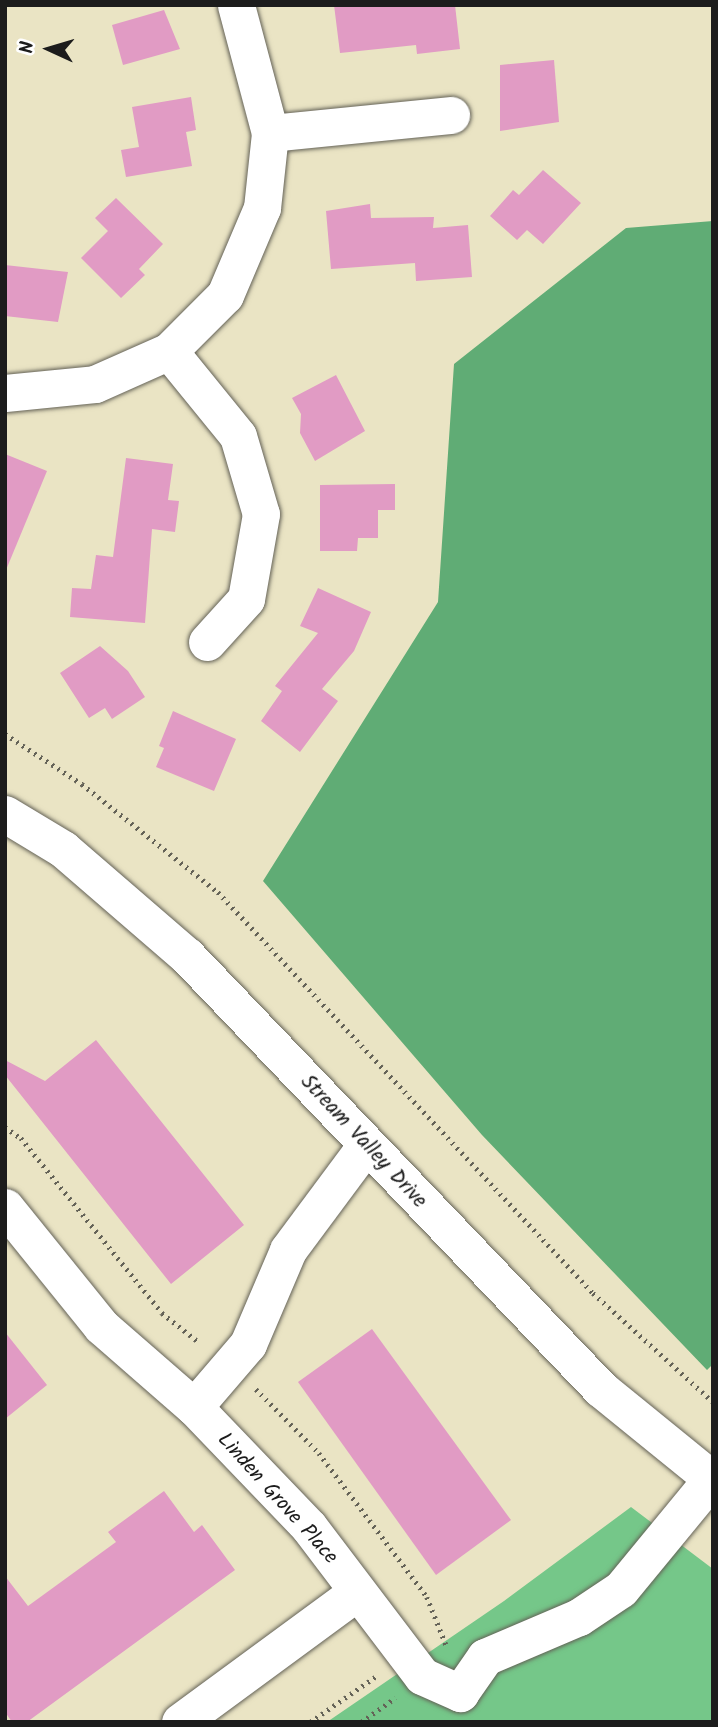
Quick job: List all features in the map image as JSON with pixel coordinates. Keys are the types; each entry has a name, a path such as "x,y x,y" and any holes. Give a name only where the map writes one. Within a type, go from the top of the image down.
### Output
{"street":[{"path":"5,393 95,384 169,351 225,295 262,208 270,133 236,5"},
{"path":"270,133 451,115"},
{"path":"169,351 238,436 261,514 246,599 207,642"},
{"name":"Stream Valley Drive","path":"5,814 63,849 187,956 601,1389 712,1479"},
{"path":"194,1407 248,1344 288,1250 366,1145"},
{"name":"Linden Grove Place","path":"5,1207 101,1326 194,1407 309,1527 422,1676 460,1693 485,1657 579,1617 621,1589 712,1479"},
{"path":"180,1722 357,1592"}],"path":[{"path":"5,734 82,784 218,892 583,1283 713,1402"},
{"path":"310,1722 381,1673 388,1679"},
{"path":"361,1722 403,1692"}],"green space":[{"path":"713,221 713,1364 707,1370 482,1135 263,881 438,602 454,364 626,228"},
{"path":"631,1507 713,1569 713,1722 327,1722 504,1601"}],"building":[{"path":"334,5 455,5 460,49 417,54 416,45 340,53"},
{"path":"164,10 180,49 123,65 112,25"},
{"path":"554,60 559,122 500,131 500,65"},
{"path":"191,97 196,130 186,132 192,166 126,177 121,150 139,147 132,107"},
{"path":"543,170 581,203 543,244 527,230 517,240 490,216 513,190 519,195"},
{"path":"116,198 163,244 139,269 145,275 121,298 81,258 108,231 95,218"},
{"path":"370,204 371,218 434,217 433,228 468,225 472,277 416,281 415,263 331,269 326,211"},
{"path":"5,265 68,272 58,322 5,316"},
{"path":"336,375 365,431 315,461 300,433 301,414 292,398"},
{"path":"5,454 47,471 6,570 5,570"},
{"path":"126,458 173,464 168,500 179,501 175,532 152,529 145,623 70,617 72,588 91,589 96,555 113,557"},
{"path":"395,484 395,510 378,510 378,538 358,538 357,551 320,551 320,485"},
{"path":"318,588 371,612 354,651 322,689 338,701 300,752 261,721 282,691 275,686 318,633 300,626"},
{"path":"100,646 128,671 145,697 112,719 105,708 89,718 60,673"},
{"path":"173,711 236,739 214,791 156,767 164,748 159,746"},
{"path":"96,1040 244,1225 171,1284 5,1075 5,1060 45,1081"},
{"path":"372,1329 511,1520 436,1575 298,1382"},
{"path":"5,1332 47,1385 5,1419"},
{"path":"164,1491 194,1532 202,1525 235,1570 27,1722 12,1722 5,1712 5,1576 28,1606 116,1542 108,1532"}]}
